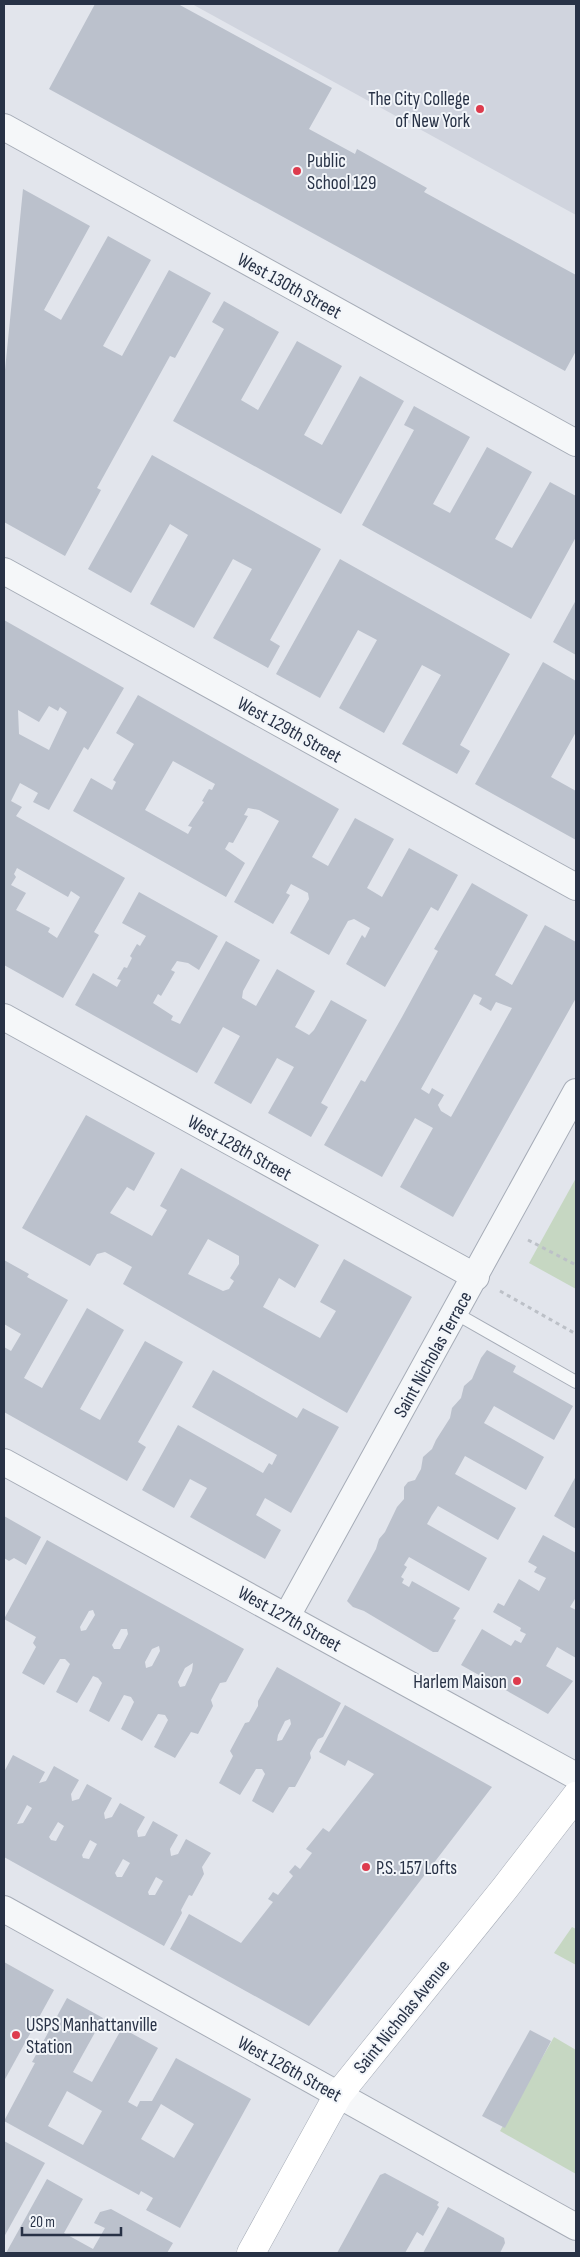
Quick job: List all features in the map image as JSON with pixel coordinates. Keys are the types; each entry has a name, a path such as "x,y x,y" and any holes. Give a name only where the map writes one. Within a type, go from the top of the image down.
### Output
{"main road":[{"name":"Saint Nicholas Avenue","path":"251,2253 338,2095 505,1888 576,1796"}],"street":[{"name":"West 130th Street","path":"4,127 576,443"},
{"name":"West 129th Street","path":"4,571 576,887"},
{"name":"West 128th Street","path":"4,1017 476,1277"},
{"name":"Saint Nicholas Terrace","path":"287,1616 476,1277 576,1092"},
{"name":"West 127th Street","path":"4,1462 576,1776"},
{"name":"West 126th Street","path":"4,1909 576,2226"}],"lane":[{"path":"455,1313 576,1382"}],"path":[{"path":"502,1228 576,1265"},
{"path":"476,1277 576,1334"}],"shaded area":[{"name":"The City College of New York","path":"192,4 576,4 576,215"}],"green space":[{"path":"576,1178 576,1289 529,1263"},
{"path":"572,1927 576,1929 576,1965 554,1953"},
{"path":"554,2037 576,2050 576,2174 500,2131"}],"building":[{"name":"Public School 129","path":"95,4 178,4 332,88 309,129 355,154 357,149 427,188 424,192 576,275 576,351 565,371 49,89"},
{"path":"23,189 90,226 44,310 61,320 108,236 151,260 103,346 122,356 169,270 211,293 175,358 170,356 97,488 101,490 65,556 4,522 4,380"},
{"path":"224,301 279,332 241,400 258,410 297,341 342,366 304,435 322,445 360,376 404,401 341,514 173,421 224,329 212,322"},
{"path":"414,406 470,437 433,504 450,513 487,447 532,472 495,539 512,548 550,482 576,496 576,537 531,619 362,525 414,430 404,425"},
{"path":"152,455 321,549 270,640 280,646 268,668 213,638 252,569 233,559 194,628 150,604 188,535 170,524 131,593 88,569"},
{"path":"340,559 510,654 460,745 470,751 457,774 402,744 441,675 422,665 384,733 339,708 377,640 358,630 320,698 276,674"},
{"path":"576,600 576,655 553,642"},
{"path":"4,620 124,688 88,750 84,747 49,810 33,802 38,793 20,783 11,801 22,807 16,816 125,878 94,932 99,935 63,998 4,965","holes":["49,706 58,711 60,707 67,712 49,750 19,734 18,710 39,722","17,868 68,897 71,891 80,897 57,938 48,932 50,928 16,910 26,893 11,885 16,877 14,874"]},
{"path":"543,662 576,681 576,732 551,777 576,791 576,840 475,784"},
{"path":"138,695 339,809 312,857 328,866 355,818 394,839 367,888 382,897 409,848 458,875 438,911 431,907 385,987 346,964 362,935 365,938 370,928 354,919 348,921 329,955 290,933 309,899 308,893 291,884 286,893 290,895 273,924 234,902 279,821 259,810 248,808 244,815 248,816 233,843 229,842 225,849 245,863 226,897 73,811 91,778 112,790 116,782 113,780 134,744 116,733","holes":["173,761 215,784 212,790 209,789 202,801 204,802 188,826 192,827 188,834 145,810"]},
{"path":"472,883 528,915 495,975 512,985 545,925 576,942 576,998 453,1217 400,1187 433,1128 415,1118 382,1177 324,1145 361,1080 365,1082 402,1017 438,951 434,949","holes":["474,994 482,998 479,1004 491,1011 496,1002 512,1008 451,1117 441,1111 438,1105 444,1095 432,1088 429,1094 421,1089"]},
{"path":"139,892 218,936 199,970 188,963 177,961 171,970 175,972 161,996 158,994 153,1003 173,1016 171,1020 180,1024 226,941 260,960 243,991 242,998 256,1006 277,969 315,991 295,1027 309,1035 314,1030 331,1000 367,1020 321,1103 328,1107 311,1137 268,1113 294,1067 277,1058 251,1104 214,1083 240,1036 223,1027 197,1073 75,1005 93,973 117,987 121,980 117,979 124,967 127,968 132,958 130,956 137,944 140,946 146,936 122,923"},
{"path":"86,1115 155,1153 134,1191 127,1187 110,1213 152,1236 167,1210 160,1206 181,1168 319,1245 295,1288 279,1278 263,1307 320,1338 336,1311 320,1302 344,1259 412,1297 347,1413 123,1284 132,1267 105,1252 97,1254 90,1266 22,1228","holes":["208,1239 239,1256 239,1264 230,1278 234,1281 229,1289 223,1291 188,1274"]},
{"path":"4,1260 29,1274 27,1277 68,1300 24,1378 42,1388 87,1308 124,1330 80,1409 100,1420 145,1341 183,1362 138,1442 146,1447 127,1481 4,1412 4,1347 11,1351 21,1334 4,1324"},
{"path":"487,1350 516,1366 513,1372 573,1406 554,1440 494,1406 484,1423 544,1457 526,1490 465,1456 455,1474 516,1508 498,1540 438,1506 432,1515 427,1524 487,1558 469,1591 409,1557 404,1565 407,1567 401,1577 404,1579 402,1583 409,1587 412,1581 460,1608 453,1619 456,1620 438,1652 433,1652 364,1611 353,1607 347,1601 376,1549 379,1539 385,1532 397,1507 404,1499 404,1487 408,1482 415,1480 421,1469 423,1457 432,1449 450,1418 452,1408 461,1398 464,1386 472,1379 481,1358"},
{"path":"213,1370 297,1418 303,1408 339,1427 291,1513 265,1498 256,1515 281,1530 265,1559 190,1517 207,1488 190,1479 174,1508 142,1490 178,1425 263,1473 269,1463 272,1465 277,1455 192,1407"},
{"path":"576,1476 576,1529 554,1516"},
{"path":"4,1516 41,1537 26,1565 14,1558 9,1561 4,1558"},
{"path":"543,1535 576,1553 576,1600 570,1607 576,1610 576,1658 557,1647 546,1666 573,1681 548,1714 461,1665 482,1629 511,1646 515,1640 521,1643 526,1634 520,1631 521,1628 493,1612 498,1603 504,1606 519,1579 539,1591 546,1578 534,1572 537,1567 528,1562"},
{"path":"47,1540 244,1649 226,1682 220,1683 211,1700 213,1706 198,1734 191,1732 175,1758 154,1747 168,1720 165,1715 158,1714 142,1741 121,1729 134,1702 131,1697 124,1695 109,1722 89,1711 102,1683 98,1678 93,1676 77,1703 56,1692 70,1664 65,1659 60,1659 44,1685 22,1673 36,1647 33,1643 36,1637 4,1619","holes":["93,1610 95,1615 86,1630 81,1631 80,1627 89,1611","121,1629 127,1629 128,1634 120,1649 114,1649 112,1645","159,1646 160,1651 152,1666 146,1668 145,1662 152,1649","193,1663 192,1671 185,1686 180,1687 178,1682 185,1668"]},
{"path":"277,1667 341,1703 323,1737 318,1739 310,1753 311,1758 295,1787 289,1787 273,1813 252,1801 265,1774 262,1769 256,1769 240,1795 219,1783 233,1756 230,1751 245,1723 249,1722 258,1706 258,1701","holes":["290,1719 291,1724 282,1740 277,1741 285,1721"]},
{"name":"P.S. 157 Lofts","path":"345,1705 492,1787 309,2026 170,1949 189,1914 241,1943 273,1902 268,1899 273,1892 278,1895 293,1876 289,1872 295,1865 300,1869 312,1853 306,1849 323,1828 329,1832 374,1774 348,1760 345,1766 319,1752"},
{"path":"13,1755 45,1772 39,1783 46,1781 54,1766 79,1780 71,1794 72,1801 79,1799 87,1784 112,1798 104,1813 105,1819 112,1817 120,1803 145,1817 137,1831 138,1837 145,1836 153,1821 178,1835 170,1849 171,1856 178,1854 186,1839 211,1853 202,1867 204,1874 192,1896 189,1895 181,1910 182,1913 164,1946 4,1857 4,1772","holes":["27,1805 32,1808 23,1823 17,1824","58,1822 64,1826 56,1841 51,1840 49,1837","90,1840 97,1844 89,1859 83,1858 82,1855","123,1859 130,1863 122,1877 117,1877 115,1873","156,1877 163,1881 155,1895 149,1895 148,1892"]},
{"name":"USPS Manhattanville Station","path":"4,1962 54,1990 4,2081"},
{"path":"67,1998 103,2018 73,2072 92,2082 122,2028 158,2048 128,2102 137,2107 140,2101 152,2101 176,2058 251,2099 180,2228 146,2210 153,2198 141,2191 139,2195 4,2121 35,2063 32,2062","holes":["67,2091 102,2111 83,2145 48,2126","161,2104 194,2124 174,2158 141,2139"]},
{"path":"530,2030 551,2041 505,2128 482,2116"},
{"path":"4,2141 45,2163 4,2237"},
{"path":"385,2173 439,2202 437,2205 439,2207 423,2236 417,2232 405,2253 337,2253 380,2175"},
{"path":"47,2179 83,2199 64,2233 93,2249 105,2228 94,2223 100,2212 111,2209 173,2243 167,2253 6,2253"},
{"path":"448,2207 504,2238 505,2243 500,2253 423,2253"}],"place":[{"name":"The City College of New York","path":"480,109"},
{"name":"Public School 129","path":"297,171"},
{"name":"Harlem Maison","path":"517,1681"},
{"name":"P.S. 157 Lofts","path":"366,1867"},
{"name":"USPS Manhattanville Station","path":"16,2035"}]}
